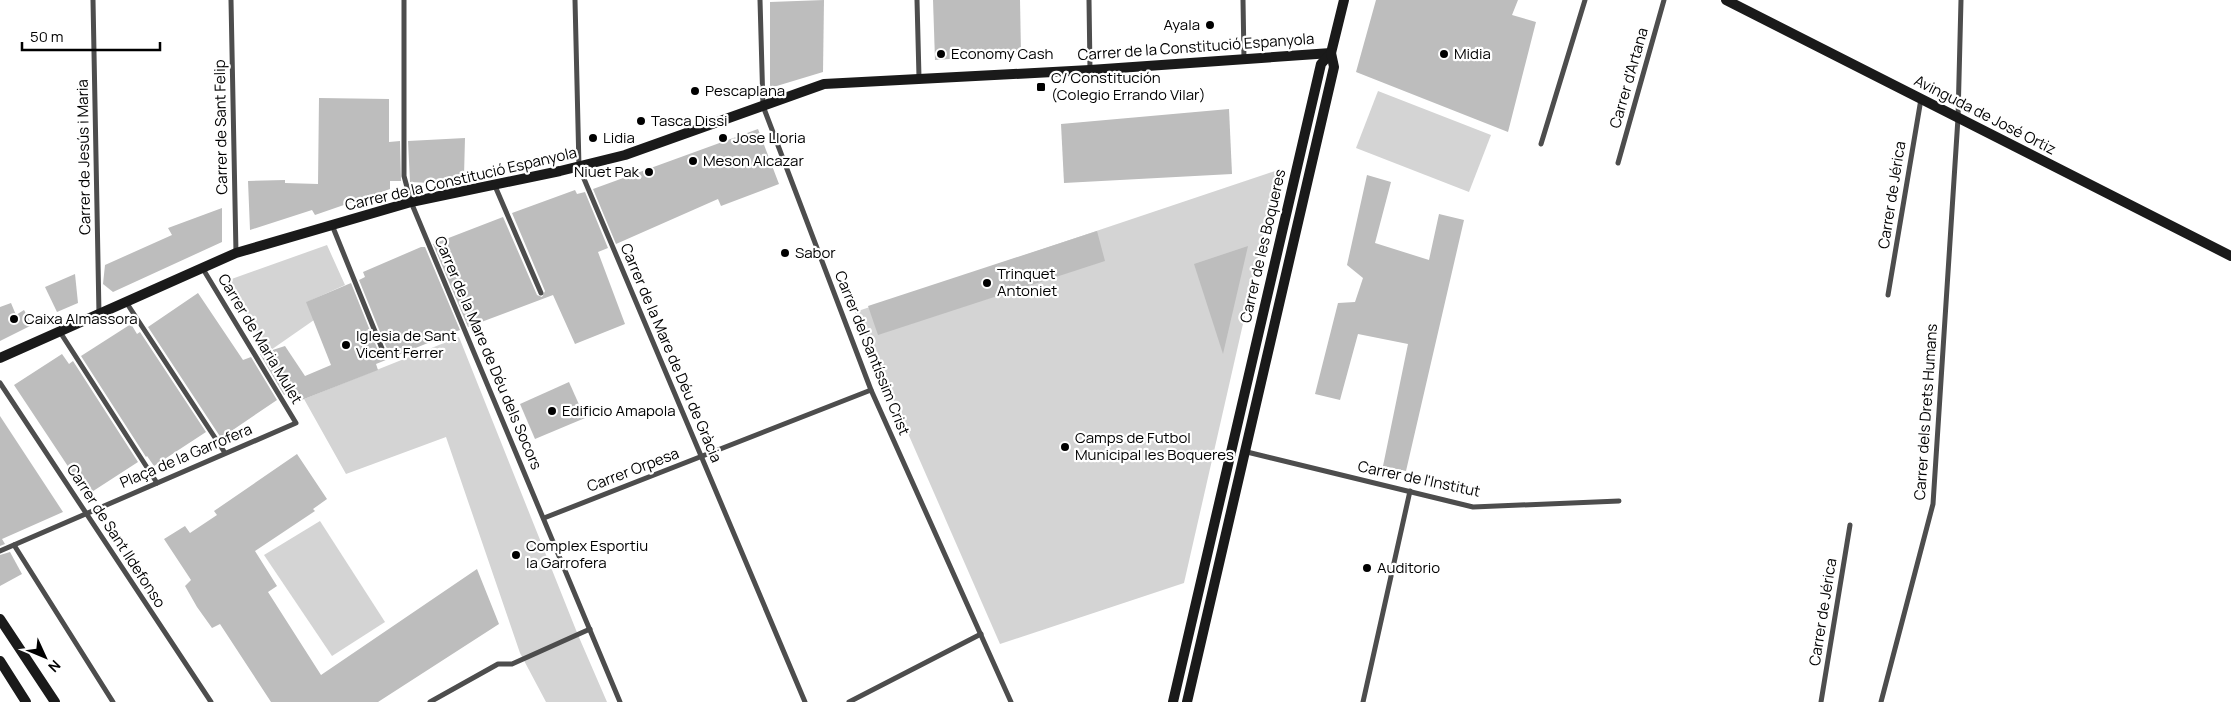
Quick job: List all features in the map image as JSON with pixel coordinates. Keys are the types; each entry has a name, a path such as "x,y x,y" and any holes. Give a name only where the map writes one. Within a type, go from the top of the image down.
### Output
{"street":[{"name":"Carrer de Jesús i Maria","path":"93,0 99,314"},
{"name":"Carrer de Sant Felip","path":"231,0 236,253"},
{"name":"Carrer de la Mare de Déu dels Socors","path":"404,0 404,176 411,202 620,702"},
{"name":"Carrer de la Mare de Déu de Gràcia","path":"575,0 579,167 805,702"},
{"name":"Carrer del Santíssim Crist","path":"760,0 763,106 872,390 1011,702"},
{"path":"917,0 919,78"},
{"path":"1089,0 1090,70"},
{"path":"1243,0 1244,59"},
{"name":"Carrer de les Boqueres","path":"1187,702 1247,452 1334,67 1331,53 1344,0"},
{"path":"1541,144 1585,0"},
{"name":"Carrer d'Artana","path":"1618,163 1664,0"},
{"name":"Avinguda de José Ortiz","path":"1726,0 1742,4 1921,99 2231,256"},
{"name":"Carrer dels Drets Humans","path":"1881,702 1933,504 1958,118 1961,0"},
{"name":"Carrer de la Constitució Espanyola","path":"0,358 236,253 411,202 495,186 625,155 824,84 1090,70 1331,53"},
{"name":"Carrer de les Boqueres","path":"1173,702 1321,64 1331,53"},
{"name":"Carrer de Jérica","path":"1888,295 1921,99"},
{"path":"495,186 541,293"},
{"path":"332,225 385,356"},
{"name":"Carrer de Maria Mulet","path":"202,269 296,423"},
{"path":"126,302 225,453"},
{"path":"60,332 157,483"},
{"name":"Carrer de Sant Ildefonso","path":"0,384 211,702"},
{"name":"Carrer Orpesa","path":"544,518 872,390"},
{"name":"Plaça de la Garrofera","path":"0,551 296,423"},
{"path":"1232,448 1247,452"},
{"name":"Carrer de l'Institut","path":"1247,452 1473,507 1618,501"},
{"path":"1363,702 1410,492"},
{"name":"Carrer de Jérica","path":"1821,702 1850,525"},
{"path":"14,545 113,702"},
{"path":"0,619 55,702"},
{"path":"434,701 498,664 512,664 590,629"},
{"path":"849,702 981,634"},
{"path":"0,661 26,702"}],"shaded area":[{"path":"1378,91 1491,135 1469,192 1356,148"},
{"name":"Camps de Futbol Municipal les Boqueres","path":"1278,170 1184,583 1000,644 855,312"},
{"path":"327,245 345,285 307,302 314,320 268,352 226,281"},
{"name":"Complex Esportiu la Garrofera","path":"459,337 578,635 607,702 546,702 520,653 446,437 346,474 304,399"},
{"path":"320,521 385,622 332,656 264,555"}],"building":[{"path":"824,0 823,72 770,88 770,2"},
{"path":"933,0 1020,0 1021,54 935,60"},
{"name":"Midia","path":"1376,0 1518,0 1512,15 1536,22 1508,132 1356,72"},
{"path":"319,98 389,99 389,142 400,141 401,181 390,181 390,189 315,215 312,210 250,230 248,181 285,180 285,183 318,184"},
{"path":"1229,109 1232,174 1064,183 1061,124"},
{"path":"758,129 779,184 721,206 718,199 616,244 593,189"},
{"path":"465,138 464,176 450,178 450,181 431,180 431,183 410,182 408,141"},
{"path":"1367,175 1391,182 1375,243 1429,260 1439,214 1464,220 1406,471 1383,466 1408,344 1358,334 1340,400 1315,394 1338,303 1355,302 1363,278 1347,265"},
{"path":"575,190 577,194 585,192 608,248 598,252 625,324 575,344 553,295 468,327 433,244 503,217 537,295 542,297 545,291 512,213"},
{"path":"222,208 222,242 113,292 103,284 105,265 172,235 168,228"},
{"name":"Trinquet Antoniet","path":"1097,231 1105,261 878,335 868,306"},
{"path":"1248,246 1223,354 1194,264"},
{"path":"425,247 460,330 376,364 378,370 299,401 292,389 284,395 260,354 285,346 305,376 331,365 306,302 351,283 381,358 384,360 388,359 389,354 359,280 365,277 363,272"},
{"path":"75,274 78,303 57,312 45,287"},
{"path":"198,293 243,360 251,357 277,400 221,438 148,327"},
{"path":"11,303 16,315 24,310 32,325 0,341 0,307"},
{"path":"131,324 137,334 140,332 206,432 154,466 146,457 81,356"},
{"path":"62,354 69,364 73,361 138,462 87,495 14,385"},
{"name":"Edificio Amapola","path":"569,382 585,418 535,439 520,404"},
{"path":"0,416 63,512 2,539 5,544 0,546"},
{"path":"297,454 327,499 313,509 315,511 255,551 277,586 268,592 321,675 477,569 499,624 378,702 271,702 220,624 212,628 197,607 185,586 191,580 164,539 185,526 190,533 217,515 214,511"},
{"path":"10,552 22,574 0,586 0,555"}],"place":[{"name":"Ayala","path":"1210,25"},
{"name":"Economy Cash","path":"941,54"},
{"name":"Midia","path":"1444,54"},
{"name":"C/ Constitución (Colegio Errando Vilar)","path":"1041,87"},
{"name":"Pescaplana","path":"695,91"},
{"name":"Tasca Dissi","path":"641,121"},
{"name":"Lidia","path":"593,138"},
{"name":"Jose Lloria","path":"723,138"},
{"name":"Meson Alcazar","path":"693,161"},
{"name":"Niuet Pak","path":"649,172"},
{"name":"Sabor","path":"785,253"},
{"name":"Trinquet Antoniet","path":"987,283"},
{"name":"Caixa Almassora","path":"14,319"},
{"name":"Iglesia de Sant Vicent Ferrer","path":"346,345"},
{"name":"Edificio Amapola","path":"552,411"},
{"name":"Camps de Futbol Municipal les Boqueres","path":"1065,447"},
{"name":"Complex Esportiu la Garrofera","path":"516,555"},
{"name":"Auditorio","path":"1367,568"}]}
